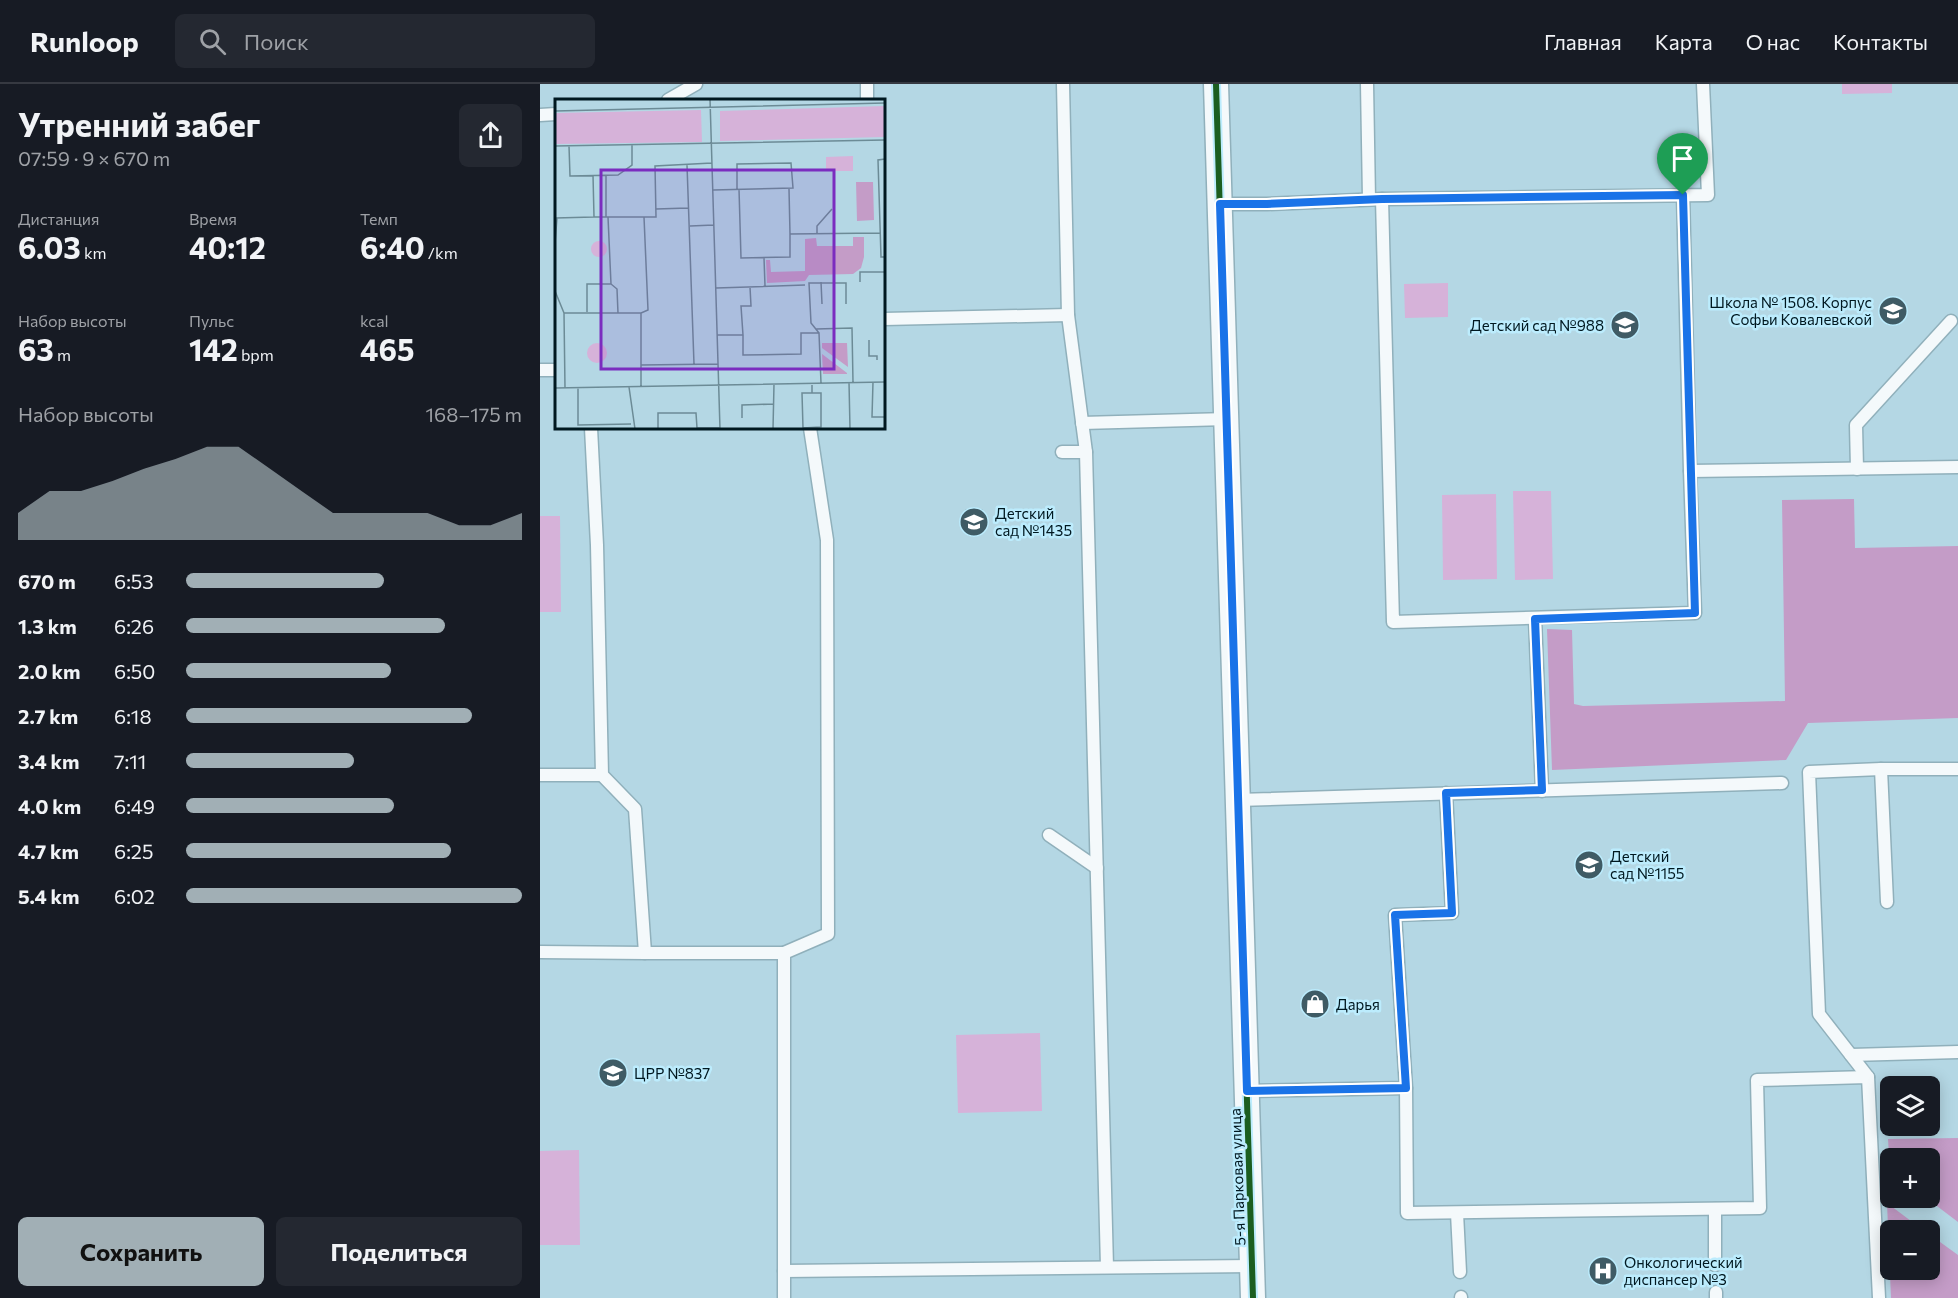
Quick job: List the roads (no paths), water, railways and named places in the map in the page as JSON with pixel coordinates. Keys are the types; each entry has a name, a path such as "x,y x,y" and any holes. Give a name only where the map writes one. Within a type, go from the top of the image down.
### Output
{"street":[{"name":"5-я Парковая улица","path":"1216,84 1253,1298"}],"lane":[{"path":"670,99 696,84"},
{"path":"1063,84 1068,315 1086,452 1107,1267"},
{"path":"1367,84 1375,199 1393,622 1695,613 1683,195"},
{"path":"1220,204 1375,199 1708,195 1703,84"},
{"path":"540,115 555,114"},
{"path":"885,319 1068,315"},
{"path":"1857,468 1856,425 1951,321"},
{"path":"1082,423 1227,419"},
{"path":"591,429 597,545 602,775 635,809 645,953"},
{"path":"540,952 784,953 828,934 827,540 810,429"},
{"path":"1062,452 1086,452"},
{"path":"1690,471 1958,467"},
{"path":"1535,619 1542,790"},
{"path":"1881,769 1887,902"},
{"path":"1879,1298 1868,1077 1819,1014 1809,772 1958,769"},
{"path":"540,776 602,775"},
{"path":"1238,800 1782,783"},
{"path":"1446,793 1452,913 1395,915 1406,1088 1407,1213 1761,1208 1757,1080 1868,1077"},
{"path":"1049,835 1096,868"},
{"path":"784,953 784,1298"},
{"path":"1851,1055 1958,1052"},
{"path":"1247,1091 1406,1088"},
{"path":"1714,1209 1715,1265"},
{"path":"1457,1213 1460,1272"},
{"path":"784,1271 1252,1266"}],"place":[{"name":"Школа № 1508. Корпус Софьи Ковалевской","path":"1893,311"},
{"name":"Детский сад №988","path":"1625,325"},
{"name":"Детский сад №1435","path":"974,522"},
{"name":"Детский сад №1155","path":"1589,865"},
{"name":"Дарья","path":"1315,1004"},
{"name":"ЦРР №837","path":"613,1073"},
{"name":"Онкологический диспансер №3","path":"1603,1271"}]}
